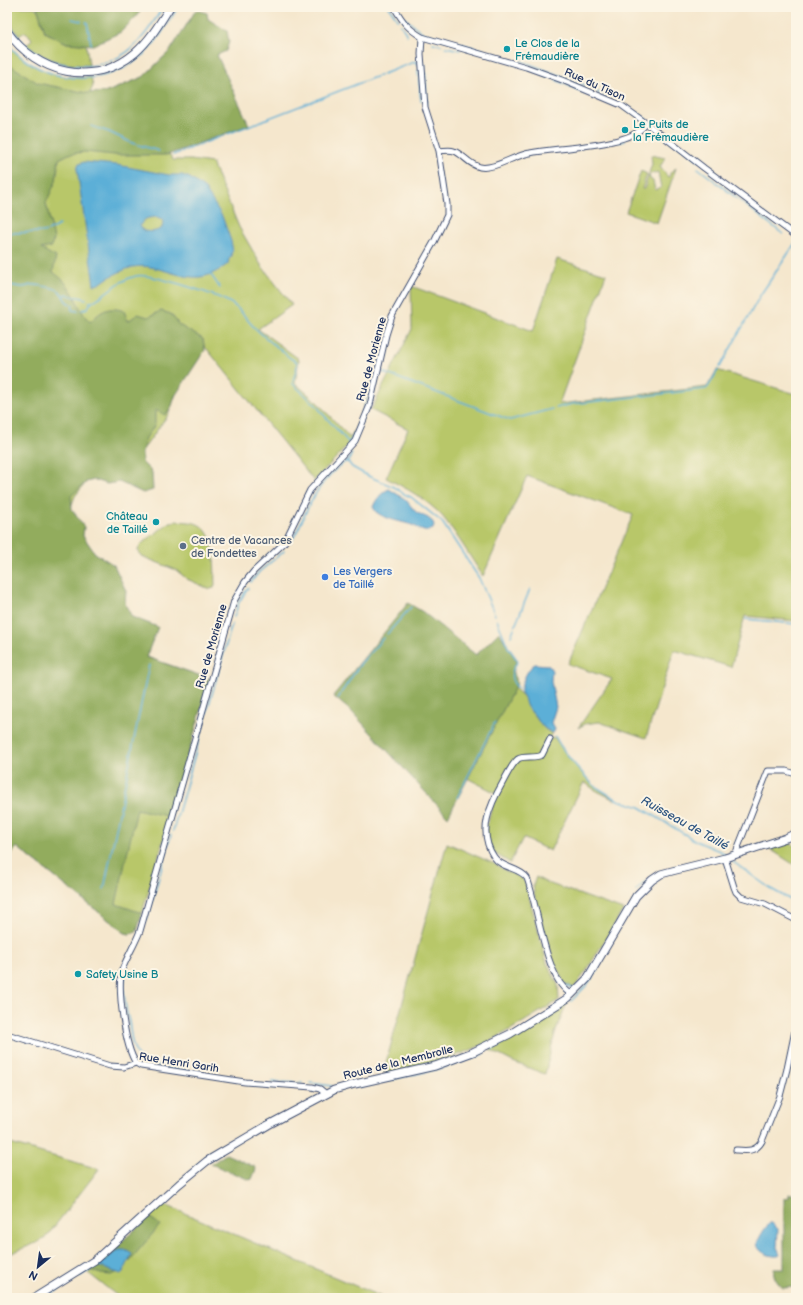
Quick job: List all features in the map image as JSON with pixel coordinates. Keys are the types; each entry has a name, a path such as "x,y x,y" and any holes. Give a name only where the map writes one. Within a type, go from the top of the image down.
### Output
{"street":[{"path":"7,31 23,50 42,63 67,71 90,72 115,65 134,53 148,39 170,7"},
{"path":"394,7 410,30 422,37"},
{"name":"Rue du Tison","path":"422,37 526,67 562,80 621,105 796,236"},
{"name":"Rue de Morienne","path":"136,1063 131,1054 123,1012 120,984 122,970 140,931 234,601 245,582 254,571 284,543 291,532 310,490 355,441 370,405 386,335 392,316 434,242 447,215 447,204 439,151 425,107 421,54 422,37"},
{"path":"439,151 455,151 480,167 488,167 528,153 561,150 616,140 629,136 640,130 646,123"},
{"path":"550,739 542,755 535,758 520,758 517,760 508,773 489,810 485,832 487,843 494,858 504,866 522,873 527,878 553,969 564,989 573,994"},
{"path":"796,774 786,771 768,771 729,857 734,888 740,897 764,904 796,920"},
{"name":"Route de la Membrolle","path":"34,1298 95,1260 179,1184 207,1161 273,1122 334,1090 435,1066 473,1052 510,1034 573,994 587,979 636,896 652,880 661,874 672,870 729,857 796,833"},
{"path":"736,1150 752,1150 758,1147 762,1141 780,1096 796,1026"},
{"name":"Rue Henri Garih","path":"7,1034 110,1066 124,1067 136,1063 141,1066 245,1082 312,1087 320,1089 326,1094"}],"green space":[{"path":"7,7 34,7 38,10 45,32 67,43 86,44 89,65 64,63 41,55 27,45 32,39 27,33 25,32 19,36 9,19"},
{"path":"37,7 143,7 135,18 121,32 93,45 67,43 45,32"},
{"path":"196,10 207,13 168,152 173,160 191,160 212,163 239,227 261,265 292,305 258,329 299,359 295,383 318,403 350,438 358,422 374,367 375,368 365,407 350,443 314,481 207,349 201,344 182,378 168,415 121,480 89,479 75,496 58,544 72,631 210,679 137,931 130,934 125,933 7,839 7,43 25,60 44,71 66,76 91,77 93,86 90,93 107,92 143,77 170,51"},
{"path":"196,10 207,13 208,19 227,31 229,42 226,51 217,55 249,125 167,155 114,155 85,152 69,154 59,159 56,181 46,203 54,239 51,247 41,249 56,257 53,272 66,283 86,318 90,322 97,315 109,309 124,311 128,321 138,314 148,317 161,311 171,314 179,325 203,339 205,350 175,396 172,406 165,415 155,410 155,425 146,438 142,451 142,462 152,472 153,490 143,493 119,482 107,484 94,480 86,482 71,496 72,509 84,527 83,536 95,553 114,565 126,591 125,604 132,617 158,627 146,657 210,679 170,817 137,809 116,904 142,913 137,931 130,934 125,933 17,847 7,861 7,63 38,83 87,93 107,92 143,77 170,51"},
{"path":"651,155 665,158 660,167 668,177 676,168 657,223 626,212 641,171 647,174 642,189 644,189 649,174 650,179 653,181 655,190 661,188 658,172 651,174 649,173 652,164"},
{"path":"557,259 606,274 559,404 707,387 717,370 796,394 796,621 745,616 731,667 674,650 646,738 599,722 585,724 578,728 612,679 568,664 633,515 527,476 483,576 454,531 443,517 431,505 386,478 408,429 371,410 412,329 411,286 533,331"},
{"path":"177,521 198,524 210,537 214,553 214,588 210,589 205,587 187,579 176,570 141,556 138,550 140,545 170,522"},
{"path":"408,603 423,612 476,655 499,632 517,661 514,667 514,672 517,683 448,817 352,712 333,696"},
{"path":"514,688 525,698 528,708 545,729 552,734 549,737 551,739 554,737 570,759 593,785 615,800 595,790 584,782 550,851 523,838 510,863 491,851 485,832 496,793 467,778"},
{"path":"787,840 796,847 796,866 767,847"},
{"path":"447,843 497,865 522,878 525,882 547,963 558,985 559,1000 506,1032 473,1049 418,1066 383,1073"},
{"path":"536,877 545,882 623,910 587,970 574,988 564,983 553,960 534,894 533,885"},
{"path":"567,1002 555,1033 545,1074 513,1062 489,1049 523,1030"},
{"path":"7,1143 99,1169 47,1236 36,1243 7,1255"},
{"path":"226,1154 255,1167 256,1169 252,1179 250,1180 211,1164"},
{"path":"789,1194 796,1194 796,1287 783,1288 776,1280 774,1269 784,1269 784,1198 789,1197"},
{"path":"163,1204 384,1298 120,1298 88,1273 92,1271 101,1274 160,1225 149,1217"},
{"path":"149,1217 160,1225 121,1271 111,1275 101,1274 90,1270"}],"water":[{"path":"84,162 117,165 169,175 182,175 190,178 205,189 222,216 233,251 228,264 212,274 200,277 190,277 152,267 133,267 117,273 100,284 94,285 77,169 79,164","holes":["157,217 162,219 162,228 156,231 144,231 140,226 147,218"]},
{"path":"389,489 405,499 416,512 433,522 433,529 426,531 422,530 389,519 376,512 373,507 376,501 386,490"},
{"path":"535,664 548,665 552,671 551,681 556,707 551,723 555,729 552,733 543,727 527,708 524,697 521,693 525,677"},
{"path":"770,1223 778,1229 777,1248 780,1255 778,1256 766,1254 758,1248 757,1245 762,1233"},
{"path":"125,1250 132,1254 121,1274 98,1266 116,1251"}],"waterway":[{"path":"7,17 15,33 27,46 42,56 58,63 76,66 94,65 111,61 133,47 147,31 163,7"},
{"path":"7,43 21,57 37,67 55,74 73,78 92,78 110,74 128,66 144,54 158,38 178,7"},
{"path":"389,7 398,20"},
{"path":"403,17 422,32"},
{"path":"72,19 81,21"},
{"path":"86,22 91,44"},
{"path":"401,25 407,35"},
{"path":"422,33 483,50"},
{"path":"433,43 441,45"},
{"path":"446,47 460,50"},
{"path":"519,60 585,85"},
{"path":"173,155 417,61 417,65"},
{"path":"425,64 427,104"},
{"path":"418,70 421,101"},
{"path":"556,80 580,91"},
{"path":"597,92 607,96"},
{"path":"634,111 647,120"},
{"path":"651,123 700,161"},
{"path":"91,126 109,132 132,143 159,151"},
{"path":"619,142 625,141"},
{"path":"698,168 783,234"},
{"path":"7,236 9,233 48,231 59,225"},
{"path":"720,367 761,294 796,242"},
{"path":"210,273 220,288"},
{"name":"Ruisseau de Taillé","path":"89,302 92,302 124,280 136,276 169,281 225,300 239,309 252,325 264,336 297,362 293,384 316,405 350,444"},
{"name":"Ruisseau de Taillé","path":"7,285 22,287 36,285 56,289 62,294 67,302 73,305 72,310 78,311"},
{"name":"Ruisseau de Taillé","path":"63,296 67,294 86,299"},
{"name":"Ruisseau de Taillé","path":"82,310 87,308 92,302"},
{"path":"372,382 375,370"},
{"path":"556,408 572,404 706,389 718,370"},
{"path":"382,372 510,420 552,409"},
{"path":"357,428 370,390"},
{"path":"348,442 355,433"},
{"name":"Ruisseau de Taillé","path":"352,453 348,462 352,467 368,476 394,487 411,497 442,522 479,578 495,615"},
{"path":"290,543 312,500 326,479 338,467 345,462 348,462"},
{"path":"251,582 259,572 284,551"},
{"path":"234,617 239,602 248,588"},
{"path":"511,636 530,589"},
{"path":"387,634 411,607"},
{"path":"746,619 796,624"},
{"name":"Ruisseau de Taillé","path":"497,620 508,647 518,661 513,669 512,680 521,690"},
{"path":"173,831 232,624"},
{"path":"338,699 361,663 384,637"},
{"path":"104,889 149,665"},
{"path":"457,798 495,722"},
{"name":"Ruisseau de Taillé","path":"555,736 570,759 593,785 618,800 640,807 696,841 722,852 725,855"},
{"path":"147,919 171,835"},
{"path":"771,847 796,838"},
{"name":"Ruisseau de Taillé","path":"729,859 771,889 796,903"},
{"path":"636,891 646,881"},
{"path":"571,1001 586,986 597,971"},
{"path":"125,976 125,1005 134,1049 139,1057 152,1064 213,1075"},
{"path":"565,985 573,989"},
{"path":"492,1049 554,1012"},
{"path":"359,1087 453,1065 483,1054"},
{"path":"272,1082 302,1083"},
{"path":"310,1083 332,1086"},
{"path":"80,1276 97,1265 102,1265"},
{"path":"44,1298 72,1281"}],"place":[{"name":"Le Clos de la Frémaudière","path":"507,49"},
{"name":"Le Puits de la Frémaudière","path":"625,130"},
{"name":"Château de Taillé","path":"156,522"},
{"name":"Centre de Vacances de Fondettes","path":"183,546"},
{"name":"Les Vergers de Taillé","path":"325,577"},
{"name":"Safety Usine B","path":"78,974"}]}
